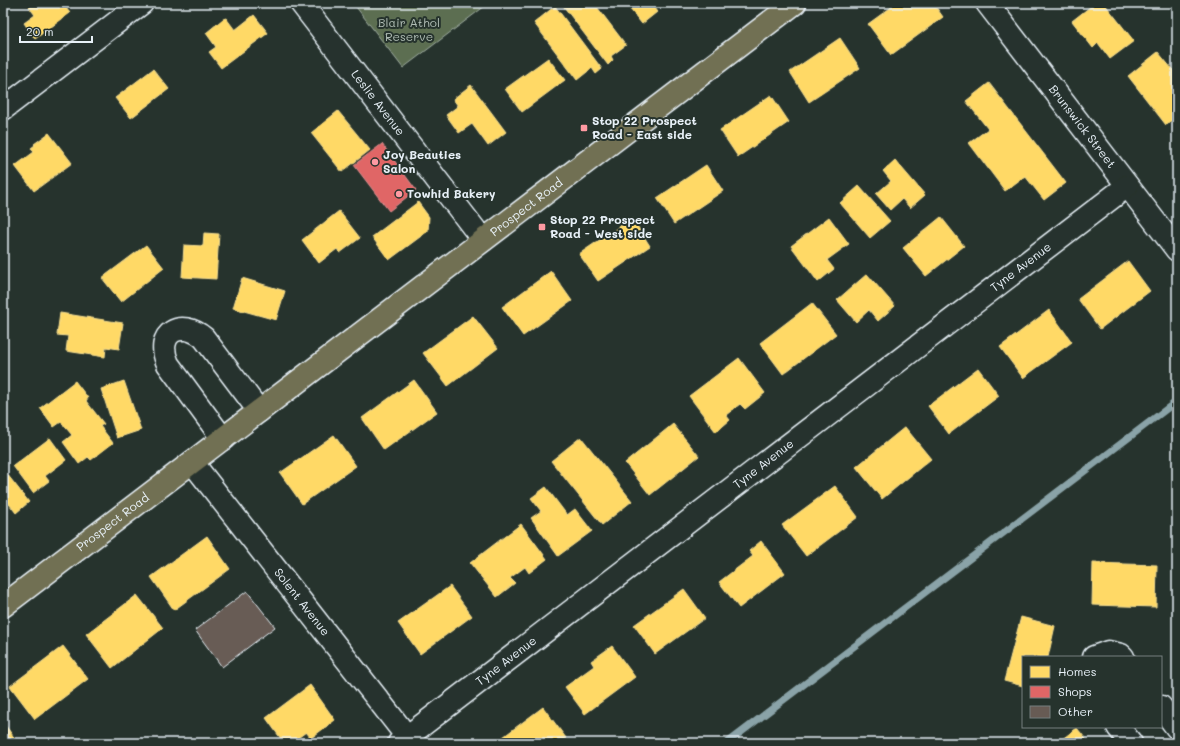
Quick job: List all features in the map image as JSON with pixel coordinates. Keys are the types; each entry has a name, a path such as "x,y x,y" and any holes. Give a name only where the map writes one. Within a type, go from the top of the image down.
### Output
{"main road":[{"name":"Prospect Road","path":"3,606 795,3"}],"street":[{"path":"3,110 142,3"},
{"name":"Leslie Avenue","path":"301,3 483,240"},
{"name":"Brunswick Street","path":"987,3 1177,250"},
{"name":"Tyne Avenue","path":"406,741 1128,186"},
{"path":"223,439 168,364 163,353 163,345 165,339 171,333 185,328 198,333 204,338 259,411"},
{"name":"Solent Avenue","path":"192,462 406,741"},
{"path":"1097,656 1108,652 1122,656"},
{"path":"1162,708 1177,728"},
{"path":"1119,728 1131,743"}],"green space":[{"name":"Blair Athol Reserve","path":"353,3 489,3 403,68"}],"building: Homes":[{"path":"34,3 62,3 70,13 35,39 24,23 35,15 29,7"},
{"path":"561,3 594,3 626,45 611,56 613,60 608,65"},
{"path":"625,3 660,3 654,8 657,12 642,24"},
{"path":"897,3 933,3 943,17 891,55 868,24"},
{"path":"1095,3 1104,3 1134,41 1110,59 1098,43 1093,48 1072,21"},
{"path":"555,6 602,69 596,74 592,68 577,80 534,23"},
{"path":"254,15 268,33 221,68 209,52 216,47 206,33 226,18 235,30"},
{"path":"840,38 860,68 809,102 790,72"},
{"path":"1158,52 1177,75 1177,116 1166,125 1128,76"},
{"path":"548,58 565,80 522,112 505,89"},
{"path":"153,69 169,89 131,118 115,98"},
{"path":"989,83 1066,183 1044,200 1025,176 1005,191 969,143 988,129 966,101"},
{"path":"471,85 506,132 488,146 472,124 459,133 446,115 458,106 453,99"},
{"path":"771,95 789,122 738,157 720,130"},
{"path":"338,111 370,150 342,172 311,133"},
{"path":"49,133 72,163 34,191 15,166 34,152 31,148 35,145 34,144"},
{"path":"895,160 925,195 910,208 902,199 890,210 876,194 891,181 883,171"},
{"path":"706,165 723,191 674,224 657,198"},
{"path":"3,180 7,186 3,189"},
{"path":"859,186 890,221 870,238 840,203"},
{"path":"418,202 429,217 428,231 389,260 372,237"},
{"path":"339,211 360,238 340,253 337,249 319,263 302,240"},
{"path":"829,217 849,244 827,260 834,269 818,282 791,246"},
{"path":"941,217 964,246 926,276 903,248"},
{"path":"632,218 650,246 598,281 579,254"},
{"path":"204,233 219,234 216,279 182,277 184,245 203,246"},
{"path":"146,245 164,268 121,302 102,278"},
{"path":"1128,261 1150,291 1100,329 1078,299"},
{"path":"551,271 572,301 523,336 502,307"},
{"path":"867,274 895,306 878,321 869,310 856,322 837,300"},
{"path":"242,278 285,291 276,320 233,308"},
{"path":"812,303 836,334 783,374 760,343"},
{"path":"1049,310 1072,342 1023,378 1000,347"},
{"path":"60,313 123,323 119,349 106,347 105,357 66,351 68,336 57,335"},
{"path":"473,316 498,348 448,386 423,353"},
{"path":"739,358 765,393 745,409 740,404 726,415 730,420 716,432 689,396"},
{"path":"978,368 999,396 949,434 928,406"},
{"path":"414,380 437,412 384,450 362,418"},
{"path":"75,381 88,398 86,401 104,424 100,426 113,443 91,460 88,457 79,464 63,442 72,435 61,422 54,427 40,408"},
{"path":"124,381 141,430 117,438 101,389"},
{"path":"673,424 699,456 650,495 625,463"},
{"path":"905,427 931,459 882,499 856,467"},
{"path":"334,435 356,466 302,504 280,473"},
{"path":"581,437 632,501 602,525 551,461"},
{"path":"50,438 66,460 45,476 49,481 33,493 13,466"},
{"path":"3,469 29,502 16,513 3,496"},
{"path":"835,486 858,517 806,556 782,525"},
{"path":"546,487 567,515 575,509 592,531 558,556 531,518 541,511 531,498"},
{"path":"521,524 547,559 529,573 525,567 510,578 515,583 497,597 470,563"},
{"path":"207,536 230,569 174,610 151,577"},
{"path":"761,541 785,573 739,608 719,582 753,556 749,551"},
{"path":"1093,563 1157,565 1156,607 1092,605"},
{"path":"450,586 472,616 420,654 398,623"},
{"path":"684,589 705,618 655,654 634,625"},
{"path":"137,595 163,628 112,668 86,634"},
{"path":"1021,617 1055,626 1048,656 1022,656 1022,686 1004,681"},
{"path":"63,646 88,679 35,719 10,686"},
{"path":"612,646 635,677 585,714 565,687 594,666 591,661"},
{"path":"310,685 335,720 311,738 306,732 291,743 284,743 266,718"},
{"path":"543,707 566,738 558,743 495,743"},
{"path":"3,722 18,743 3,743"},
{"path":"1077,728 1089,743 1057,743"}],"building: Shops":[{"path":"382,144 416,190 389,211 354,165"}],"building: Other":[{"path":"247,591 275,627 222,667 195,630"}],"waterway":[{"path":"727,743 1177,401"}],"place":[{"name":"Stop 22 Prospect Road - East side","path":"584,128"},
{"name":"Joy Beauties Salon","path":"375,162"},
{"name":"Towhid Bakery","path":"399,194"},
{"name":"Stop 22 Prospect Road - West side","path":"542,227"}]}
